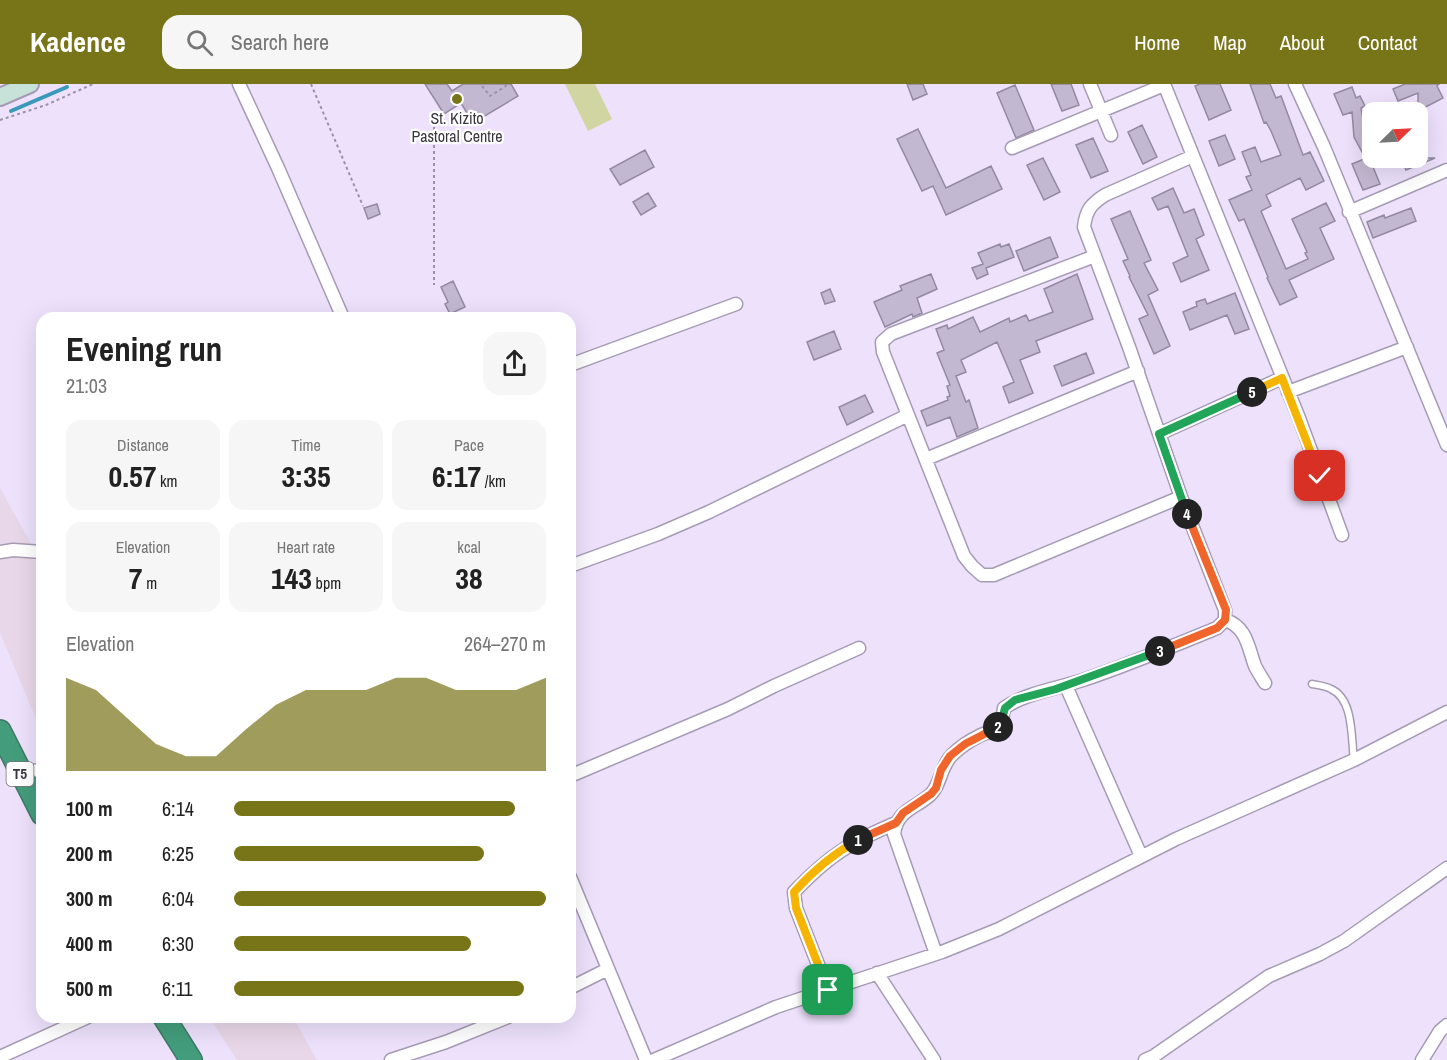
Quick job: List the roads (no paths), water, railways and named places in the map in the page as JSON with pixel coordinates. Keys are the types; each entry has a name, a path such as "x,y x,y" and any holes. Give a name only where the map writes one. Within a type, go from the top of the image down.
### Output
{"highway":[{"name":"T5","path":"0,731 36,803"},
{"path":"168,1023 191,1060"}],"main road":[{"path":"0,97 30,84"}],"street":[{"path":"239,84 340,312"},
{"path":"1090,84 1111,135"},
{"path":"1011,148 1164,84 1288,392 1342,535"},
{"path":"1295,84 1324,147 1447,445"},
{"path":"936,954 894,834 896,823 903,813 936,788 941,770 950,756 965,744 996,728 1001,723 1005,708 1015,700 1066,686 1217,628 1225,620 1226,610 1181,497 1084,227 1086,213 1092,204 1105,195 1193,156"},
{"path":"1349,212 1447,170"},
{"path":"1095,256 891,334 882,342 883,352 964,556 982,575 994,575 1181,497"},
{"path":"576,363 736,304"},
{"path":"1288,392 1407,347"},
{"path":"926,459 1138,372"},
{"path":"1159,434 1282,378"},
{"path":"576,564 658,534 709,512 908,415"},
{"path":"0,552 13,550 36,552"},
{"path":"1225,620 1235,623 1241,630 1256,669 1265,683"},
{"path":"576,773 728,710 774,686 859,648"},
{"path":"1066,686 1141,856"},
{"path":"654,1060 670,1057 776,1007 936,954 999,929 1141,856 1354,759 1447,712"},
{"path":"19,772 36,771"},
{"path":"828,990 796,908 794,892 838,851 867,835 896,823"},
{"path":"1145,1060 1269,976 1344,941 1424,882 1447,868"},
{"path":"576,892 646,1060"},
{"path":"576,985 608,969"},
{"path":"877,973 934,1060"},
{"path":"0,1057 75,1023"},
{"path":"391,1060 446,1042 493,1023"},
{"path":"1422,1060 1440,1031 1447,1025"}],"lane":[{"path":"1312,684 1332,689 1342,697 1347,708 1354,759"}],"waterway":[{"path":"11,111 67,87"}],"place":[{"name":"St. Kizito Pastoral Centre","path":"457,99"}]}
